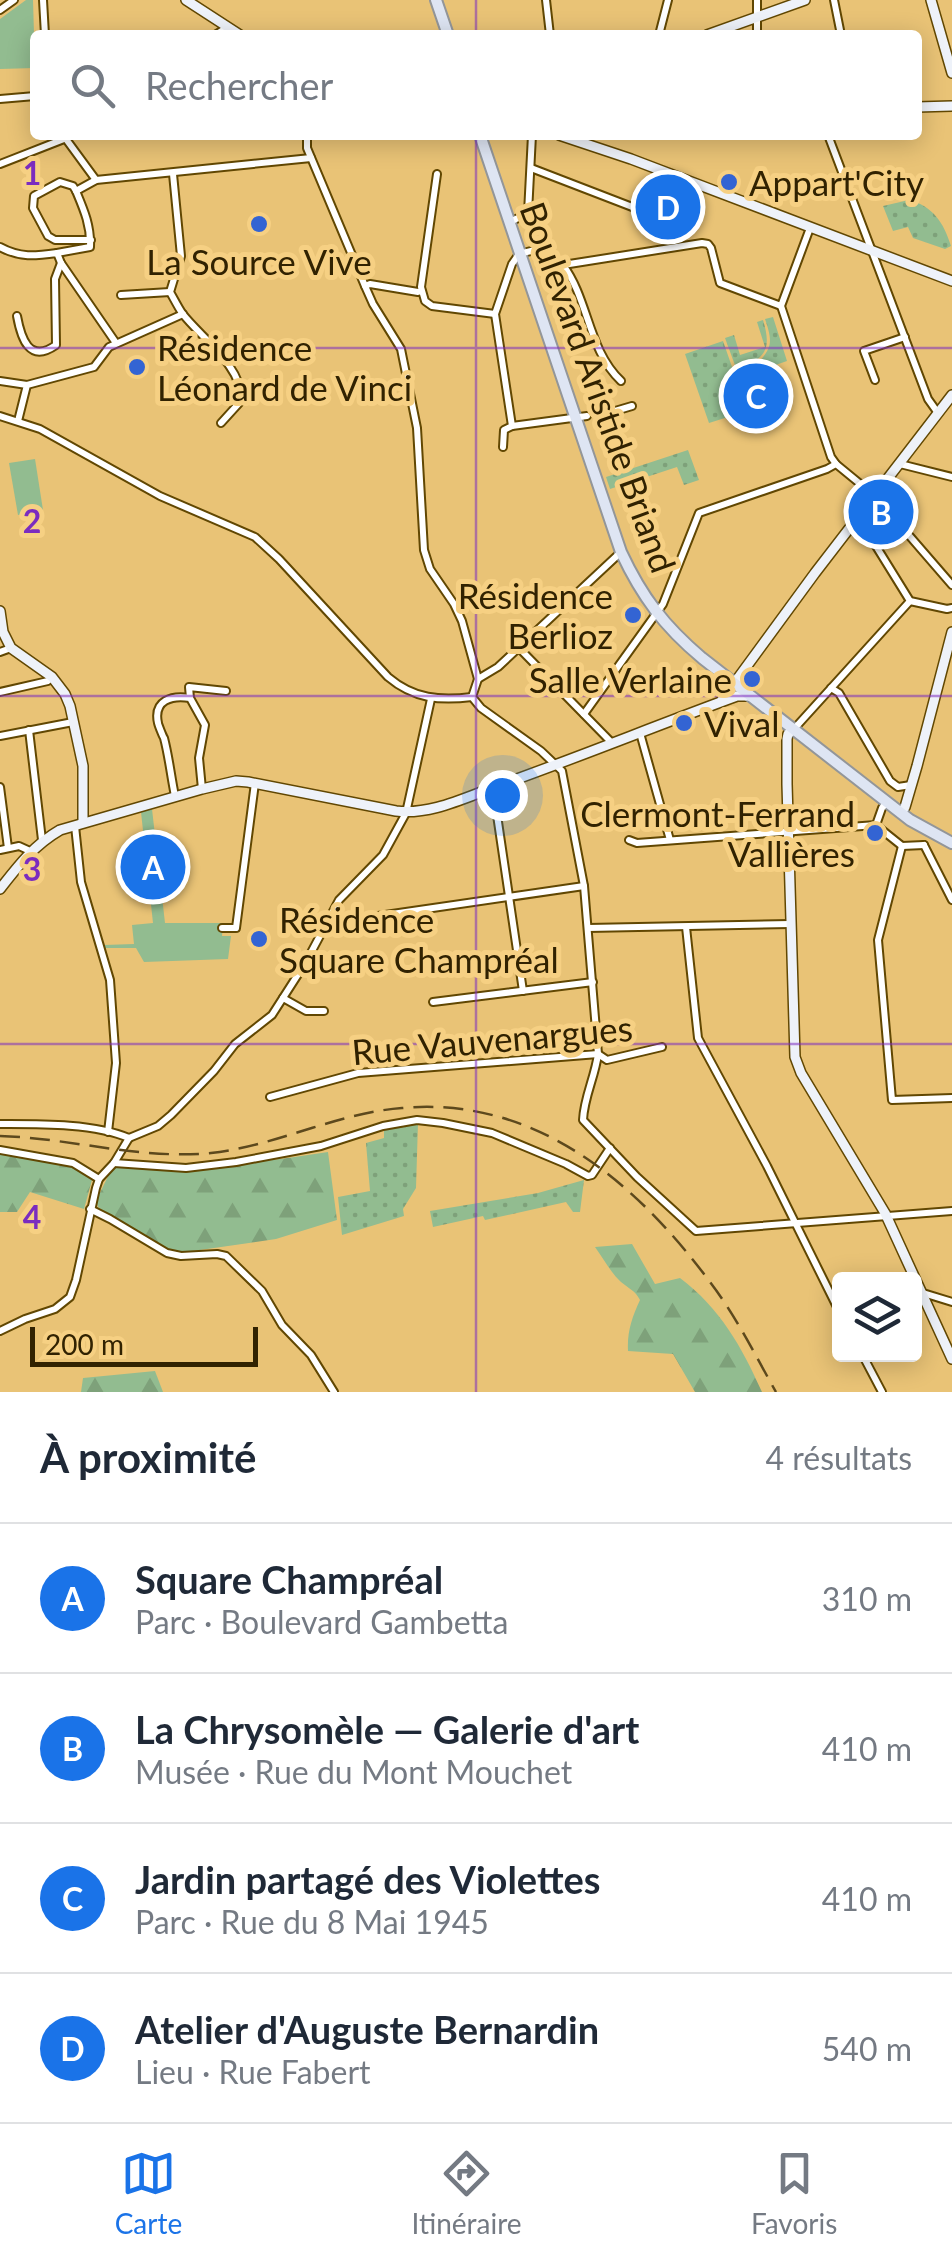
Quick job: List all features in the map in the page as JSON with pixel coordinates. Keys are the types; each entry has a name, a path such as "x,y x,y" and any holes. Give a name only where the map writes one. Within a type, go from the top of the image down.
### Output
{"main road":[{"path":"186,0 232,30"},
{"path":"436,0 446,30"},
{"path":"722,30 806,0"},
{"path":"931,0 952,73"},
{"path":"922,107 952,106"},
{"name":"Boulevard Aristide Briand","path":"482,140 519,254 582,418 621,552 656,614 681,640 901,813 952,842"},
{"path":"575,140 952,281"},
{"path":"720,702 952,395"},
{"path":"0,611 11,648 52,678 65,694 83,766 79,824"},
{"path":"901,813 952,632"},
{"path":"0,889 42,840 58,831 202,789 230,782 255,783 406,812 433,808 737,696 751,696"},
{"path":"794,729 787,739 787,831 796,1061 886,1216 913,1272"},
{"path":"922,1292 952,1359"}],"street":[{"path":"0,10 14,0"},
{"path":"43,0 45,30"},
{"path":"546,0 549,30"},
{"path":"661,30 668,0"},
{"path":"757,0 757,30"},
{"path":"834,0 840,30"},
{"path":"223,30 228,27"},
{"path":"0,99 30,96"},
{"path":"0,164 57,140"},
{"path":"66,140 96,180"},
{"path":"307,140 311,158 366,286 401,349 417,428 424,550 430,569 459,612 478,679 472,697"},
{"path":"509,222 528,213 532,140"},
{"path":"830,140 928,400 938,413"},
{"path":"76,191 96,180 311,158"},
{"path":"531,168 653,215 670,176"},
{"path":"173,174 181,256 170,292 183,314 212,343 241,388 241,400 221,423"},
{"path":"437,174 422,291 426,301 432,306 495,314"},
{"path":"0,247 26,257 90,249 91,240 88,221 76,191 60,182 34,196 32,208 48,236 55,240 91,240"},
{"path":"810,228 781,306 830,457 875,496 952,586"},
{"path":"512,426 495,314 519,254 534,250 563,265 708,244 720,283 781,306"},
{"path":"58,254 60,263 116,344"},
{"path":"17,316 22,341 31,349 51,350 56,345 55,279 60,263"},
{"path":"563,265 573,278 600,351 622,382"},
{"path":"366,286 422,291"},
{"path":"121,296 170,292"},
{"path":"0,381 27,385 94,367 109,347 183,314"},
{"path":"875,380 864,351 906,337"},
{"path":"18,421 27,385"},
{"path":"600,412 632,406"},
{"path":"0,416 40,429 160,496 254,537 400,688 431,699 472,697"},
{"path":"503,448 504,430 512,426 582,418"},
{"path":"584,714 666,599 699,513 836,464"},
{"path":"900,464 952,477"},
{"path":"858,517 910,602 952,608"},
{"path":"478,679 519,648 621,552"},
{"path":"794,729 910,602"},
{"path":"0,652 11,648"},
{"path":"519,648 613,744"},
{"path":"0,692 52,678"},
{"path":"202,789 199,758 206,725 190,698 189,686 226,691"},
{"path":"830,688 839,693 890,781 898,787 911,785"},
{"path":"472,697 562,770 584,886 598,1054 583,1120 636,1178 696,1232 952,1211"},
{"path":"175,796 164,737 156,718 164,700 190,698"},
{"path":"0,1331 55,1309 70,1298 99,1179 129,1138 158,1126 171,1115 239,1041 272,1015 346,890 384,855 406,812 431,699"},
{"path":"0,736 73,722"},
{"path":"29,730 42,840"},
{"path":"640,733 670,840"},
{"path":"222,928 236,928 255,783"},
{"path":"0,788 4,849 19,846 30,852"},
{"path":"492,788 523,991"},
{"path":"876,826 887,802"},
{"path":"79,824 81,882 110,980 116,1063 108,1132"},
{"path":"629,840 637,844 876,826 902,846 924,845 932,834"},
{"path":"924,845 952,900"},
{"path":"902,846 878,940 892,1100 952,1098"},
{"path":"328,920 337,922 584,886"},
{"path":"588,928 790,924"},
{"path":"686,927 696,1032 702,1048 832,1297"},
{"path":"433,1002 593,982"},
{"path":"283,998 306,1011 324,1011"},
{"name":"Rue Vauvenargues","path":"270,1097 358,1074 598,1054 608,1060 662,1047"},
{"path":"114,1163 186,1168 236,1162 320,1146 383,1126 417,1120 492,1133 588,1176 610,1148"},
{"path":"0,1124 52,1124 129,1138"},
{"path":"0,1150 72,1163 99,1179"},
{"path":"90,1209 167,1253 226,1256 262,1292 282,1325 312,1355 334,1392"},
{"path":"922,1292 952,1302"},
{"path":"866,1362 882,1392"}],"green space":[{"path":"26,0 33,0 30,68 0,69 0,19"},
{"path":"909,200 925,206 936,217 951,246 945,249 913,238 908,227 893,231 883,206"},
{"path":"773,317 787,361 767,368 778,400 740,412 737,403 741,392 757,386 754,368 770,341 765,319"},
{"path":"763,320 767,339 764,352 736,368 725,338 734,335 740,355 765,347 757,322"},
{"path":"723,341 739,387 728,417 709,423 685,354"},
{"path":"688,450 699,480 684,485 677,467 610,489 606,477"},
{"path":"35,459 43,510 18,515 9,463"},
{"path":"152,809 165,923 223,923 222,936 231,936 228,959 144,962 136,948 105,948 104,945 134,944 132,925 153,923 141,812"},
{"path":"418,1123 416,1188 403,1209 404,1216 342,1235 338,1197 370,1191 366,1143 384,1138 384,1128"},
{"path":"328,1152 337,1220 276,1239 179,1253 137,1234 98,1207 96,1201 113,1166 197,1168"},
{"path":"0,1154 72,1166 92,1180 84,1209 30,1192 17,1212 0,1212"},
{"path":"584,1180 580,1212 573,1212 566,1202 433,1227 430,1211 538,1193"},
{"path":"632,1244 655,1284 680,1278 707,1302 738,1344 762,1392 695,1392 673,1354 628,1351 628,1337 640,1300 595,1247"},
{"path":"155,1371 163,1392 81,1392 83,1378"}],"railway":[{"path":"0,1136 158,1154 211,1153 378,1111 450,1108 496,1116 538,1131 578,1153 615,1179 649,1211 719,1295 776,1392"}],"place":[{"name":"Appart'City","path":"729,182"},
{"name":"Atelier d'Auguste Bernardin","path":"668,207"},
{"name":"La Source Vive","path":"259,224"},
{"name":"Résidence Léonard de Vinci","path":"137,367"},
{"name":"Jardin partagé des Violettes","path":"756,396"},
{"name":"La Chrysomèle — Galerie d'art","path":"881,512"},
{"name":"Résidence Berlioz","path":"633,615"},
{"name":"Salle Verlaine","path":"752,679"},
{"name":"Vival","path":"684,723"},
{"name":"Clermont-Ferrand Vallières","path":"875,833"},
{"name":"Square Champréal","path":"153,867"},
{"name":"Résidence Square Champréal","path":"259,939"}]}
